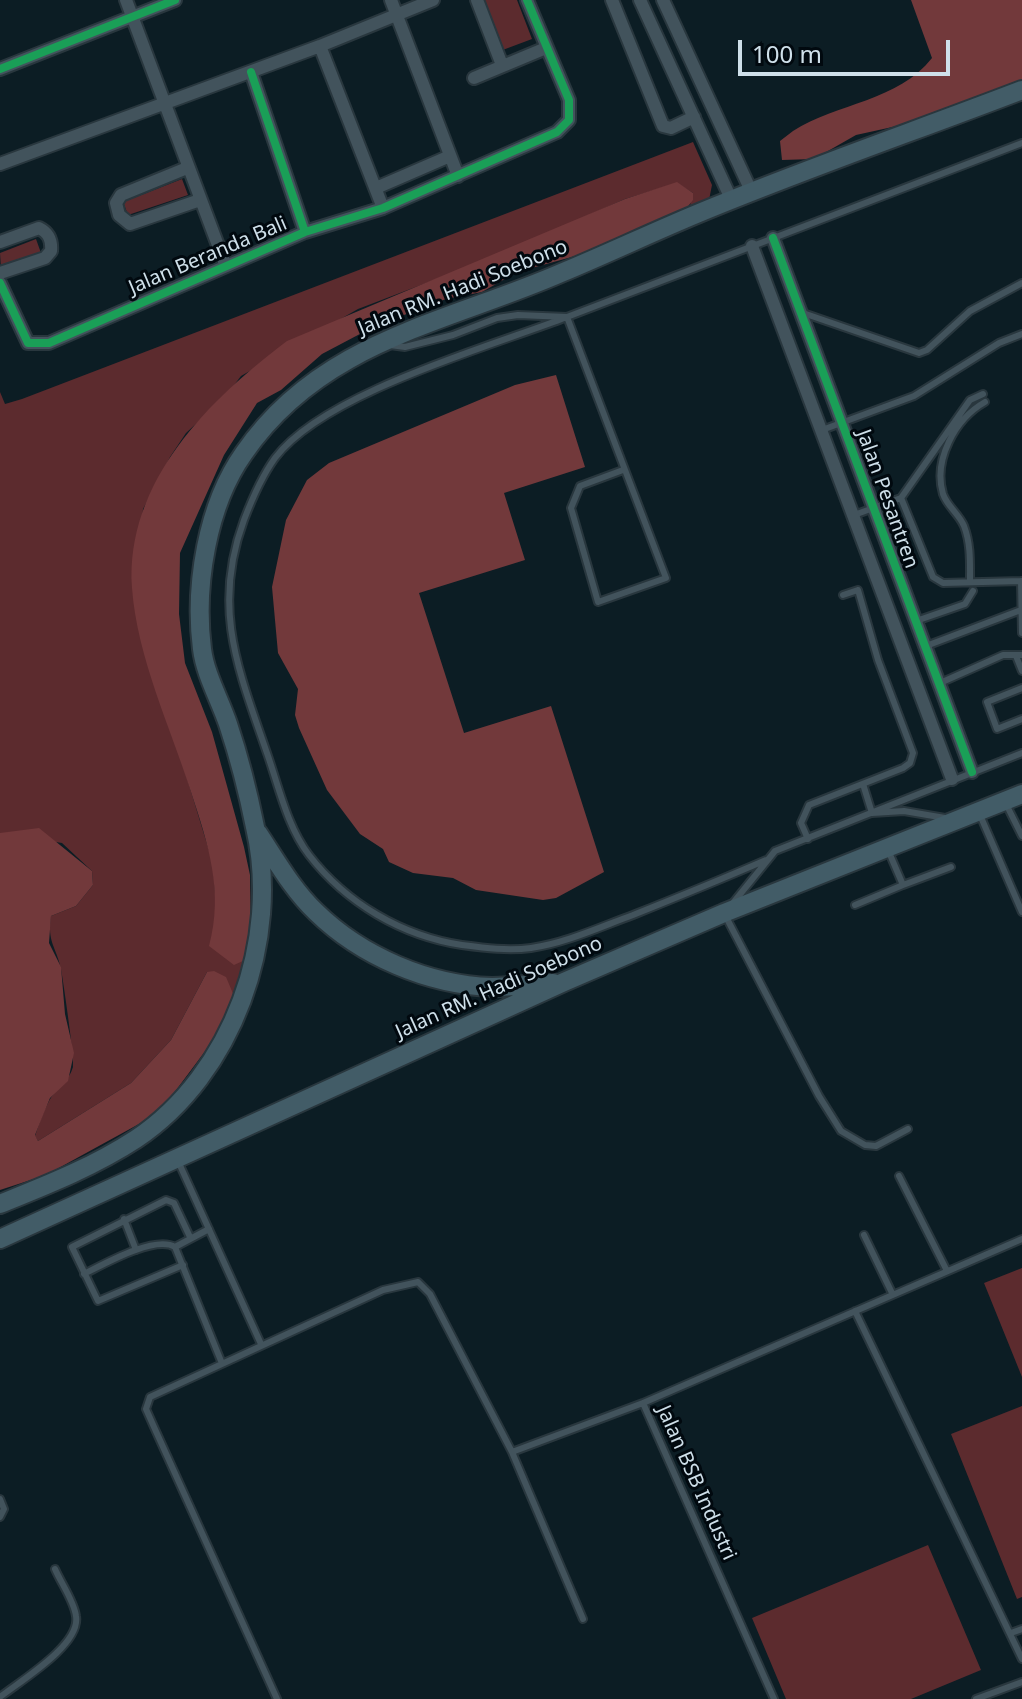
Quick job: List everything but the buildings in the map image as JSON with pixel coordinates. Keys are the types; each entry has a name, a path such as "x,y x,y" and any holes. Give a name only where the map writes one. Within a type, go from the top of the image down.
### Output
{"main road":[{"name":"Jalan RM. Hadi Soebono","path":"0,1204 80,1171 139,1137 189,1093 235,1019 260,932 262,886 257,832 229,729 202,653 200,596 206,556 220,502 242,454 278,413 319,376 375,342 556,276 752,193 1022,90"},
{"name":"Jalan RM. Hadi Soebono","path":"0,1239 564,982 887,846 1013,798"},
{"path":"257,832 315,911 345,936 397,966 436,979 491,987 564,982"}],"street":[{"name":"Jalan Beranda Bali","path":"126,0 225,264"},
{"path":"0,69 175,0"},
{"path":"391,0 458,176"},
{"path":"0,164 162,101 320,46 433,0"},
{"path":"477,0 502,65"},
{"path":"305,232 383,208 557,132 569,120 569,100 527,0"},
{"path":"612,0 663,126 671,128 694,117"},
{"path":"640,0 732,201"},
{"path":"663,0 752,193"},
{"path":"320,46 383,208"},
{"path":"474,78 546,48"},
{"name":"Jalan Beranda Bali","path":"0,283 24,338 37,344 66,336 225,264 305,232 251,72"},
{"path":"376,188 450,156"},
{"path":"187,168 121,195 116,203 119,215 130,224 200,200"},
{"path":"0,242 39,228 49,236 51,244 45,258 0,273"},
{"name":"Jalan Pesantren","path":"773,238 972,772"},
{"name":"Jalan Pesantren","path":"752,246 952,779"},
{"path":"904,654 926,646"}],"lane":[{"path":"766,860 682,897 556,943 518,949 459,944 418,934 360,906 308,854 273,773 235,661 228,623 228,580 249,506 277,456 299,436 360,395 1022,143"},
{"path":"799,312 919,353 927,350 970,311 1022,283"},
{"path":"375,342 405,347 518,315 567,317"},
{"path":"567,317 666,578 598,602 571,508 580,486 623,470"},
{"path":"822,430 914,396 999,343 1022,334"},
{"path":"854,515 901,498 970,400 984,398 947,442 944,454 944,498 964,525 970,551 970,582"},
{"path":"901,498 933,577 943,583 1021,581 1022,633"},
{"path":"808,839 801,823 809,805 903,768 910,763 913,753 878,660 858,590 843,595"},
{"path":"916,621 965,604 973,591"},
{"path":"926,646 1021,610"},
{"path":"940,683 1003,655 1019,656 1022,671"},
{"path":"1022,688 987,702 997,729 1022,719"},
{"path":"908,1129 876,1146 865,1145 841,1131 768,1001 724,913 775,851 1022,753"},
{"path":"863,784 872,813"},
{"path":"1013,798 1022,836"},
{"path":"872,813 904,811 954,819"},
{"path":"979,812 1022,912"},
{"path":"887,846 903,885"},
{"path":"855,905 951,867"},
{"path":"177,1158 261,1344"},
{"path":"899,1176 947,1271"},
{"path":"183,1265 101,1302 94,1299 73,1245 169,1200 174,1203 190,1237"},
{"path":"124,1219 136,1250"},
{"path":"84,1274 136,1250 161,1243 175,1247 209,1229"},
{"path":"864,1235 892,1293"},
{"name":"Jalan BSB Industri","path":"774,1699 643,1403 1022,1239"},
{"path":"175,1247 221,1361"},
{"path":"277,1699 146,1409 150,1397 221,1361 383,1290 418,1282 430,1294 512,1452 583,1619"},
{"path":"855,1311 1022,1659"},
{"path":"512,1452 643,1403"},
{"path":"0,1499 4,1509 0,1517"},
{"path":"0,1697 61,1649 75,1628 76,1616 55,1569"},
{"path":"1011,1633 1022,1629"},
{"path":"976,1699 1022,1682"}],"shaded area":[{"path":"481,0 517,0 532,39 500,51"},
{"path":"911,0 1022,0 1022,80 897,126 856,135 814,159 782,160 780,141 793,131 903,84 932,58"},
{"path":"693,142 712,185 709,200 690,206 693,193 677,183 625,199 489,259 358,309 241,376 225,397 186,433 170,457 143,509 136,613 148,665 175,739 214,867 216,921 210,946 245,960 234,996 207,972 171,1040 131,1083 38,1141 35,1136 47,1105 73,1067 61,969 50,932 51,916 76,906 93,885 92,871 62,843 0,833 0,392 5,404 22,399"},
{"path":"182,179 188,195 128,215 123,202"},
{"path":"677,182 693,193 693,200 686,209 590,252 517,272 482,292 446,299 375,326 322,354 281,390 257,403 224,455 180,553 179,614 185,663 212,732 250,875 251,935 245,960 234,965 209,946 215,906 208,849 147,665 135,614 133,549 142,512 158,478 202,416 287,341 625,199"},
{"path":"36,239 41,253 1,269 0,253"},
{"path":"556,375 585,467 504,493 525,560 419,593 464,733 551,706 604,872 556,898 543,900 476,890 453,878 413,873 389,862 383,849 360,834 327,790 299,728 295,715 298,689 278,653 272,587 286,520 307,480 329,463 515,385"},
{"path":"39,828 92,871 93,885 76,906 51,916 49,943 61,967 65,1014 74,1053 68,1081 50,1098 35,1135 38,1141 131,1083 171,1040 207,972 214,971 226,977 234,996 212,1042 159,1113 46,1175 0,1190 0,833"},
{"path":"1022,1268 1022,1377 984,1283"},
{"path":"1022,1406 1022,1597 1017,1599 951,1434"},
{"path":"928,1545 981,1670 911,1699 786,1699 752,1618"}],"cycle path":[{"path":"0,69 175,0"},
{"path":"305,232 383,208 557,132 569,120 569,100 527,0"},
{"path":"0,283 28,343 49,343 305,232 251,72"},
{"path":"773,238 972,772"}]}
